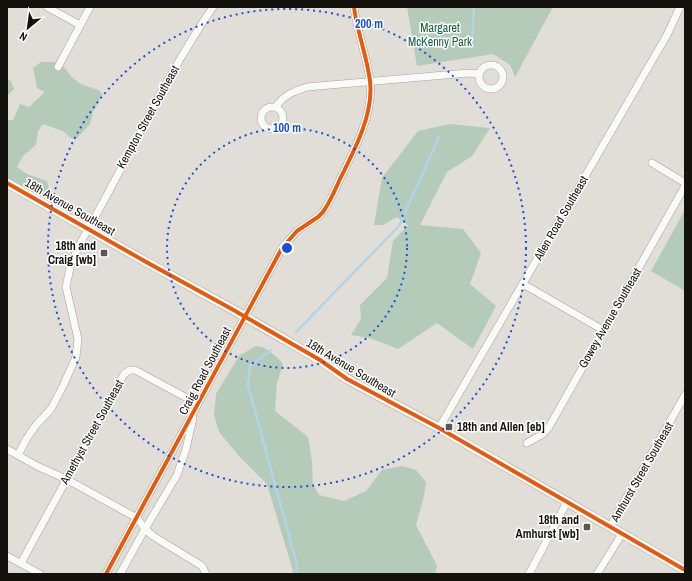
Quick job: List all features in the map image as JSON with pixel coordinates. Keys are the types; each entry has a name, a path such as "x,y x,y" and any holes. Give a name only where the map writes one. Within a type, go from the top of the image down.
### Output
{"street":[{"path":"47,7 80,25"},
{"path":"58,67 90,7"},
{"name":"Kempton Street Southeast","path":"18,455 33,430 51,409 76,357 78,339 66,287 71,263 168,80 186,48 213,7"},
{"name":"Craig Road Southeast","path":"106,574 282,248 297,231 318,217 328,205 362,131 370,98 370,82 354,7"},
{"name":"Allen Road Southeast","path":"440,428 668,35 680,7"},
{"path":"276,107 280,101 289,94 307,87 468,73 479,74"},
{"path":"652,163 685,184"},
{"name":"18th Avenue Southeast","path":"7,183 320,360 347,379 440,428 685,570"},
{"name":"Gowey Avenue Southeast","path":"528,443 543,434 549,427 603,330 640,268 685,184"},
{"path":"523,284 603,330"},
{"name":"Amethyst Street Southeast","path":"21,563 124,374 130,370 135,370 198,404"},
{"name":"Amhurst Street Southeast","path":"610,527 685,395"},
{"path":"120,574 177,475 193,424 193,414"},
{"path":"7,450 66,479 137,518 145,529 153,536 202,566 206,574"},
{"path":"529,574 567,502"},
{"path":"597,574 622,534"},
{"path":"7,556 40,574"}],"green space":[{"name":"Margaret McKenny Park","path":"407,7 553,7 515,77 510,65 493,54 417,66"},
{"path":"41,62 54,62 57,65 64,67 79,83 99,90 102,95 93,112 90,124 77,138 71,138 63,131 43,124 38,131 36,145 23,156 17,167 27,174 47,181 49,189 39,201 17,189 7,177 7,120 13,120 20,104 29,107 45,92 37,88 33,68"},
{"path":"7,79 11,81 14,89 7,96"},
{"path":"450,124 490,128 472,156 447,172 420,225 463,229 481,253 470,284 496,306 473,349 437,323 398,349 370,338 351,335 361,319 360,305 387,278 393,241 408,225 397,217 383,225 374,225 382,178 418,131"},
{"path":"685,210 685,291 651,271"},
{"path":"256,346 268,350 283,364 277,383 275,411 308,437 312,462 313,485 319,495 344,501 366,491 382,470 402,466 416,470 426,482 424,496 416,525 437,566 435,574 292,574 293,571 267,484 239,456 219,432 214,415 216,394 239,356"}],"waterway":[{"path":"472,44 474,7"},
{"path":"296,332 399,226 439,137"},
{"path":"271,350 250,366 248,385 297,565 297,574"}],"cycle path":[{"path":"106,574 282,248 297,231 323,212 357,144 369,106 370,81 354,7"},
{"path":"7,183 230,308 320,360 347,379 439,428 685,570"}],"place":[{"name":"18th and Craig [wb]","path":"104,253"},
{"name":"18th and Allen [eb]","path":"449,427"},
{"name":"18th and Amhurst [wb]","path":"587,527"}]}
